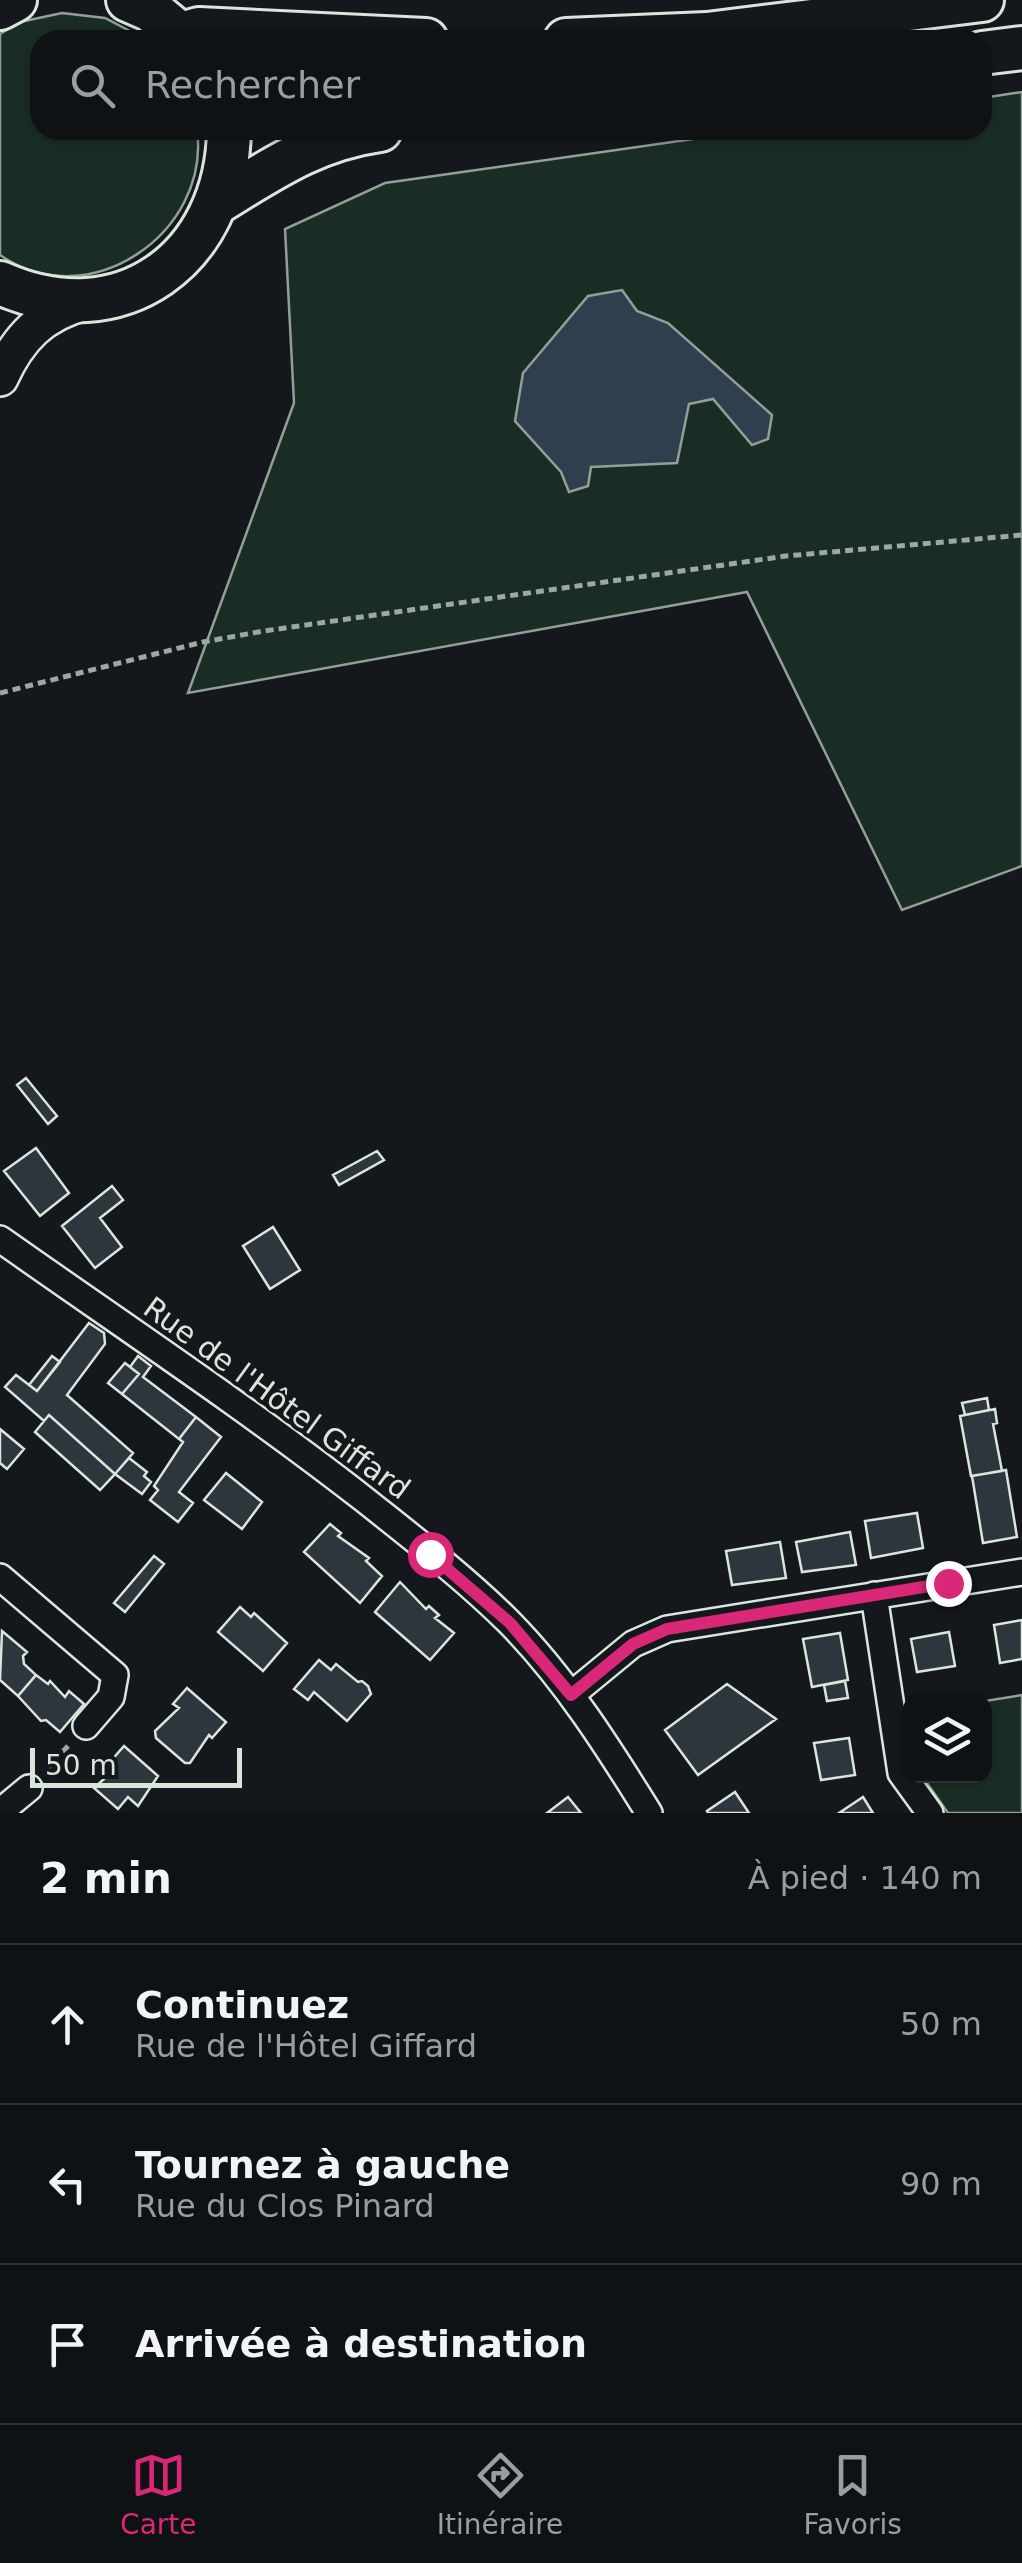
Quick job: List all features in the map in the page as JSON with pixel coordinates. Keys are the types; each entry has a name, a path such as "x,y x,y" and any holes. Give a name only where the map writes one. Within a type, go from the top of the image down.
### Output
{"highway":[{"path":"0,8 15,0"},
{"path":"739,30 982,0"},
{"path":"159,17 199,28 237,30"},
{"path":"992,52 1022,48"},
{"path":"0,283 24,294 56,300 90,300 124,293 154,278 181,258 202,232 218,202 228,167 228,140"},
{"path":"218,202 299,152 336,140"}],"main road":[{"path":"0,378 23,338 36,325 50,313 90,300"}],"street":[{"name":"Rue de l'Hôtel Giffard","path":"0,1239 190,1370 404,1531 510,1623 571,1695 649,1813"},
{"path":"571,1695 633,1644 667,1629 1022,1572"},
{"path":"0,1577 115,1675 111,1696 86,1726"},
{"path":"874,1595 901,1773 930,1813"},
{"path":"0,1812 29,1788"}],"path":[{"path":"0,693 203,642 264,631 786,556 1022,535"},
{"path":"29,1788 86,1726"}],"green space":[{"path":"62,13 105,18 128,30 30,30 30,140 197,140 196,167 184,202 164,231 137,254 105,270 70,276 34,272 0,255 0,34 20,22"},
{"path":"1022,92 1022,866 902,910 747,592 188,693 294,403 285,229 385,183 686,140 992,140 992,96"},
{"path":"1022,1695 1022,1813 948,1813 927,1783 992,1783 992,1700"}],"water":[{"path":"622,290 637,311 668,323 772,415 768,439 752,445 713,399 689,404 677,463 591,467 588,486 569,492 561,472 515,421 523,373 588,296"}],"building":[{"path":"26,1078 57,1116 48,1124 17,1085"},
{"path":"36,1148 69,1193 40,1216 4,1171"},
{"path":"377,1151 384,1160 339,1185 333,1175"},
{"path":"112,1186 123,1200 100,1218 122,1247 95,1268 62,1226"},
{"path":"273,1227 300,1270 270,1289 243,1246"},
{"path":"89,1323 104,1333 105,1344 67,1395 133,1453 115,1474 49,1415 44,1421 5,1387 16,1375 37,1391"},
{"path":"52,1356 60,1362 37,1391 29,1385"},
{"path":"138,1356 151,1366 143,1377 196,1417 179,1439 122,1394 139,1374 130,1367"},
{"path":"125,1363 139,1374 122,1394 108,1383"},
{"path":"987,1398 989,1410 965,1415 962,1403"},
{"path":"995,1409 997,1423 993,1424 1002,1471 971,1476 960,1416"},
{"path":"49,1415 115,1474 100,1490 35,1432"},
{"path":"196,1417 221,1437 179,1492 193,1503 178,1522 150,1500 158,1490 154,1486 183,1442 179,1439"},
{"path":"0,1429 24,1449 7,1469 0,1463"},
{"path":"129,1458 147,1472 144,1476 151,1482 142,1494 115,1474"},
{"path":"1006,1470 1017,1537 983,1543 972,1476"},
{"path":"226,1473 262,1502 242,1529 204,1500"},
{"path":"917,1513 923,1548 871,1558 865,1521"},
{"path":"330,1524 341,1533 338,1536 369,1558 366,1561 382,1576 360,1603 304,1552"},
{"path":"850,1532 856,1565 802,1572 796,1542"},
{"path":"780,1542 786,1578 732,1585 726,1551"},
{"path":"154,1556 164,1564 125,1612 114,1603"},
{"path":"400,1582 454,1633 430,1660 375,1612"},
{"path":"240,1607 251,1617 254,1613 287,1643 263,1671 218,1632"},
{"path":"1022,1620 1022,1659 1000,1663 994,1625"},
{"path":"2,1631 27,1652 24,1664 36,1675 18,1696 0,1680"},
{"path":"949,1632 955,1666 917,1672 911,1639"},
{"path":"840,1633 848,1680 812,1687 803,1639"},
{"path":"319,1660 331,1670 336,1664 368,1686 371,1694 347,1721 314,1692 308,1700 294,1689"},
{"path":"36,1675 48,1684 50,1681 65,1697 69,1691 84,1704 60,1732 46,1720 41,1721 18,1696"},
{"path":"845,1681 848,1698 827,1701 824,1685"},
{"path":"727,1684 776,1719 698,1775 665,1730"},
{"path":"187,1688 226,1722 212,1738 209,1735 190,1763 156,1738 155,1731 179,1708 173,1704"},
{"path":"849,1738 855,1775 821,1780 814,1743"},
{"path":"124,1746 158,1776 138,1806 128,1797 118,1809 94,1788 116,1768 110,1762"},
{"path":"735,1792 749,1813 708,1813 707,1811"},
{"path":"568,1797 581,1813 547,1813"},
{"path":"863,1797 873,1813 839,1813"}],"route":[{"path":"430,1554 510,1623 571,1695 633,1644 667,1629 948,1583"}]}
